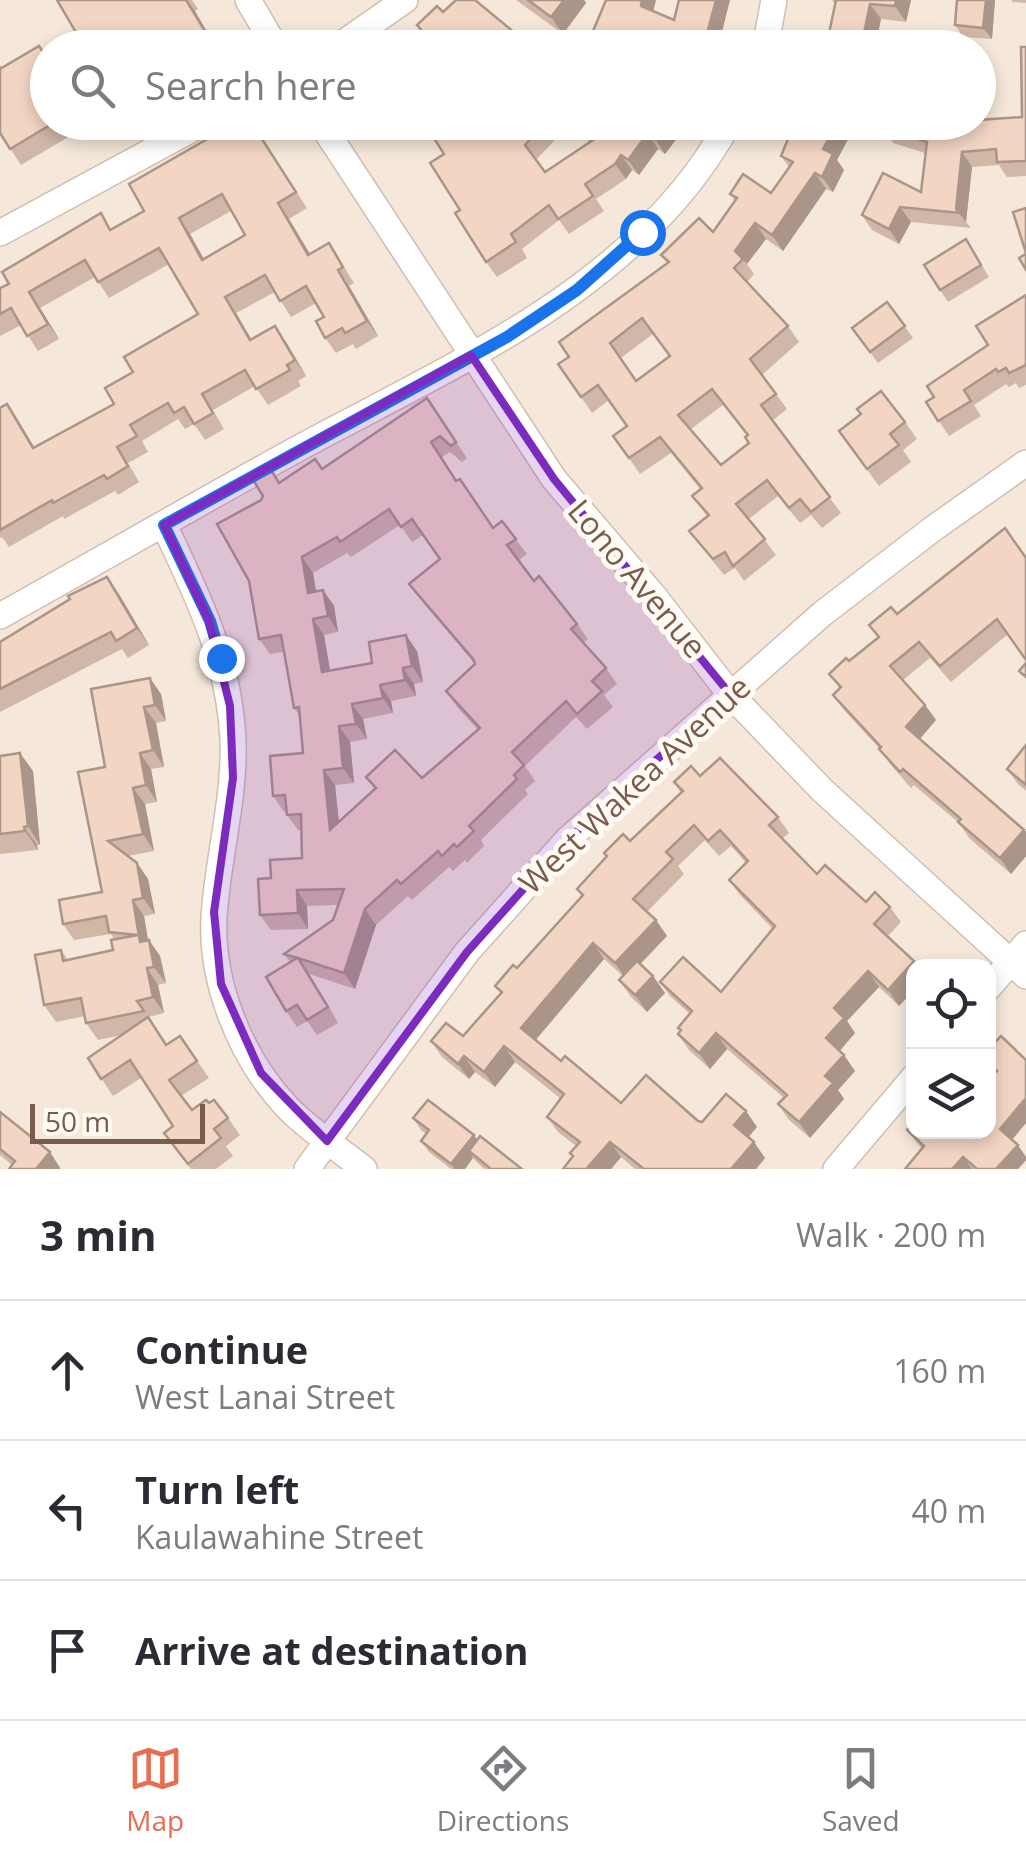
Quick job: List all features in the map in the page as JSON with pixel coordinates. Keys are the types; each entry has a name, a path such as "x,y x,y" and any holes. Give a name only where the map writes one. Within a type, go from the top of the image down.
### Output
{"street":[{"path":"248,0 266,30"},
{"path":"362,30 406,0"},
{"path":"768,30 774,0"},
{"path":"0,233 172,140"},
{"name":"Lono Avenue","path":"332,140 554,479 654,596 730,694 822,790 1021,961"},
{"path":"0,616 507,337 577,290 642,232 700,172 719,140"},
{"name":"West Wakea Avenue","path":"306,1169 455,967 568,839 822,614 1026,464"},
{"path":"164,525 210,621 230,706 233,778 214,912 221,984 240,1037 268,1083 290,1110 364,1169"},
{"path":"996,981 1021,961"},
{"path":"836,1169 906,1086"}],"highlighted area":[{"path":"471,355 554,479 730,694 568,839 467,952 327,1141 261,1073 221,984 214,912 233,778 230,706 209,621 164,525"}],"shaded area":[{"path":"0,0 1026,0 1026,1169 0,1169"}],"building":[{"path":"57,0 186,0 204,30 75,30"},
{"path":"456,0 475,0 511,30 421,30 417,25 437,6 443,12"},
{"path":"528,0 564,0 551,17"},
{"path":"606,0 642,0 641,6 674,20 679,0 716,0 708,30 594,30"},
{"path":"836,0 896,0 895,6 870,4 865,30 830,30"},
{"path":"957,0 986,0 983,28 955,25"},
{"path":"1021,47 1026,47 1026,161 997,162 996,149 962,152 956,209 960,213 900,207 889,229 862,215 883,173 921,192 927,142 921,140 996,140 996,119 1022,117"},
{"path":"30,51 30,137 10,149 0,133 0,69"},
{"path":"206,140 263,140 296,192 278,203 308,255 329,243 343,267 338,270 367,321 325,338 316,321 324,317 306,286 280,301 265,275 225,297 250,340 275,326 295,360 287,365 290,370 256,389 245,370 202,394 213,413 194,424 184,407 174,413 168,403 130,425 137,436 117,447 128,466 107,479 104,475 53,503 52,500 0,530 0,408 7,404 33,448 114,404 105,388 133,372 124,357 198,314 159,248 98,282 85,260 29,292 48,324 27,336 11,308 0,314 0,288 9,284 2,272 101,213 110,230 144,211 129,184","holes":["222,194 245,235 202,260 179,218"]},
{"path":"435,140 530,140 525,145 545,172 593,140 643,140 628,160 621,155 615,164 585,184 593,196 558,219 549,205 511,234 516,242 486,262 430,163 444,154"},
{"path":"788,140 828,140 823,149 833,154 822,177 815,173 772,235 755,223 735,251 743,259 734,268 788,326 750,359 776,394 761,405 830,497 811,512 800,499 789,508 767,480 736,504 765,539 733,566 725,552 713,559 689,531 709,515 692,496 702,488 660,437 629,458 613,436 627,426 598,385 581,397 558,364 569,357 559,342 669,262 661,255 699,218 713,232 737,198 730,194 743,174 771,193 793,162 781,156","holes":["642,318 670,356 636,381 610,343","712,389 748,435 745,437 749,443 721,465 678,415"]},
{"path":"1026,208 1026,253 1013,212"},
{"path":"966,239 981,265 940,290 924,265"},
{"path":"1026,295 1026,365 1009,373 1006,368 998,372 996,369 964,390 971,401 938,421 926,402 934,397 927,386 988,345 976,326"},
{"path":"887,302 905,326 870,352 852,328"},
{"path":"881,391 905,422 890,434 899,445 867,469 839,431 861,414 857,409"},
{"path":"427,398 456,442 451,446 440,436 431,442 456,481 460,479 493,528 502,521 516,539 507,545 534,581 539,576 577,624 571,629 606,668 592,681 602,691 577,714 566,701 512,752 524,765 514,775 517,779 469,826 474,831 442,856 438,851 401,884 397,880 365,909 344,973 298,958 328,1007 307,1020 297,1005 286,1011 266,977 297,958 284,954 333,920 344,889 297,890 298,913 260,915 258,879 271,878 270,860 302,858 301,814 287,815 285,795 273,796 270,756 303,753 299,707 294,708 281,635 259,639 249,581 217,524 261,500 263,496 252,478 270,468 279,483 315,459 322,469","holes":["389,509 401,527 412,519 440,559 409,584 473,659 475,664 446,691 480,728 422,778 395,750 366,777 376,788 330,830 324,770 343,768 339,726 356,724 352,704 383,698 380,685 405,680 403,668 412,666 406,635 369,642 372,663 322,672 313,619 328,616 323,590 308,593 302,557 337,537 340,542"]},
{"path":"1005,528 1026,558 1026,660 997,619 940,666 919,642 890,666 925,705 906,727 1024,830 1000,858 903,769 900,772 833,695 841,687 829,674 879,637 869,625 891,607 897,614"},
{"path":"107,577 137,628 116,641 111,632 0,689 0,642 70,599 68,596"},
{"path":"150,678 155,705 144,707 153,750 140,753 146,785 133,788 143,834 108,841 137,863 143,898 133,900 140,942 149,940 154,967 147,968 153,997 137,1001 144,1011 86,1023 81,998 44,1005 35,955 61,950 63,961 113,950 111,940 138,935 109,932 106,916 63,924 59,900 102,892 78,772 105,767 91,689"},
{"path":"1026,745 1026,785 1007,769"},
{"path":"20,753 28,826 25,831 0,834 0,756"},
{"path":"720,758 778,817 769,825 817,874 825,865 866,902 875,892 890,907 874,924 912,959 906,959 906,970 888,990 868,971 834,1008 844,1018 826,1038 844,1055 825,1076 833,1083 799,1122 778,1104 787,1095 716,1033 699,1053 678,1034 678,1028 692,1011 660,982 683,957 721,992 775,926 729,880 748,861 720,830 708,841 694,825 666,852 673,859 633,899 656,920 615,963 593,943 521,1028 561,1061 565,1056 621,1103 646,1075 702,1122 726,1094 746,1111 734,1125 754,1142 731,1169 644,1169 610,1142 586,1169 563,1169 580,1142 547,1117 564,1094 504,1046 484,1072 464,1056 458,1064 431,1041 446,1023 463,1036 502,992 495,986 513,965 517,968 583,895 577,889 607,856 604,853 623,834 630,841 683,791 674,782 691,766 700,776"},
{"path":"637,961 653,976 635,995 619,980"},
{"path":"148,1017 166,1045 180,1036 197,1061 169,1080 192,1110 206,1100 214,1100 228,1118 214,1129 221,1138 188,1164 164,1133 173,1126 130,1060 101,1079 88,1058"},
{"path":"1001,1036 1026,1060 1026,1098 1000,1129 1018,1145 996,1169 977,1169 963,1157 952,1169 905,1169 924,1146 917,1139 996,1139 996,1041"},
{"path":"428,1100 474,1135 451,1164 421,1141 429,1130 413,1118"},
{"path":"0,1112 50,1152 36,1169 9,1169 15,1161 0,1149"},
{"path":"480,1136 522,1169 491,1169 469,1151"}],"route":[{"path":"221,658 210,621 164,525 507,337 577,290 642,232"}]}
